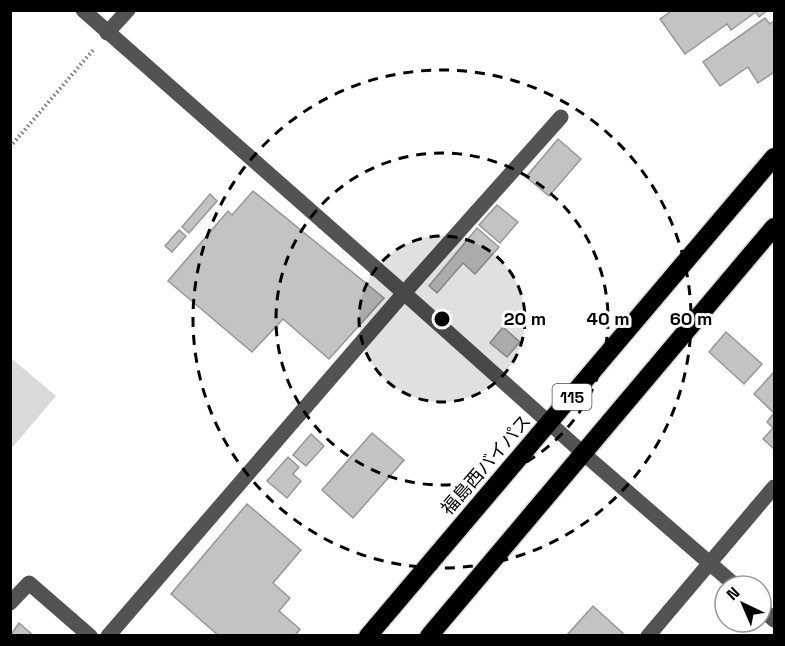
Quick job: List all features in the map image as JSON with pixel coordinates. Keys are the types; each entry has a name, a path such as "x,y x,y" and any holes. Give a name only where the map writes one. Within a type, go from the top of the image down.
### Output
{"highway":[{"name":"福島西バイパス","path":"368,636 774,157"},
{"name":"115","path":"429,636 774,227"}],"street":[{"path":"82,10 722,574"},
{"path":"107,33 128,10"},
{"path":"108,636 561,117"},
{"path":"648,636 774,487"},
{"path":"10,603 29,582 90,636"}],"path":[{"path":"10,147 107,33"}],"shaded area":[{"path":"11,358 56,396 11,449"}],"building":[{"path":"673,10 768,10 759,17 756,12 731,30 727,24 685,54 660,19"},
{"path":"765,18 770,24 774,21 774,72 758,83 748,67 720,86 703,62"},
{"path":"558,139 581,159 549,196 526,177"},
{"path":"253,191 384,298 329,359 283,319 252,352 168,281 228,211 232,215"},
{"path":"210,194 217,201 189,233 182,227"},
{"path":"497,205 518,222 500,243 479,225"},
{"path":"477,228 499,247 475,274 463,263 437,293 429,286"},
{"path":"179,230 186,236 172,252 165,246"},
{"path":"503,327 520,342 507,357 490,343"},
{"path":"726,332 762,364 744,384 709,352"},
{"path":"774,372 774,413 754,394"},
{"path":"774,413 774,449 763,439 773,428 767,422"},
{"path":"372,433 404,460 353,518 322,490"},
{"path":"311,434 324,446 306,466 293,455"},
{"path":"288,457 299,467 293,474 301,481 287,498 267,481"},
{"path":"247,504 301,550 273,583 290,598 279,611 300,629 295,636 219,636 171,594"},
{"path":"593,606 626,636 566,636"},
{"path":"19,623 34,636 10,636"}]}
